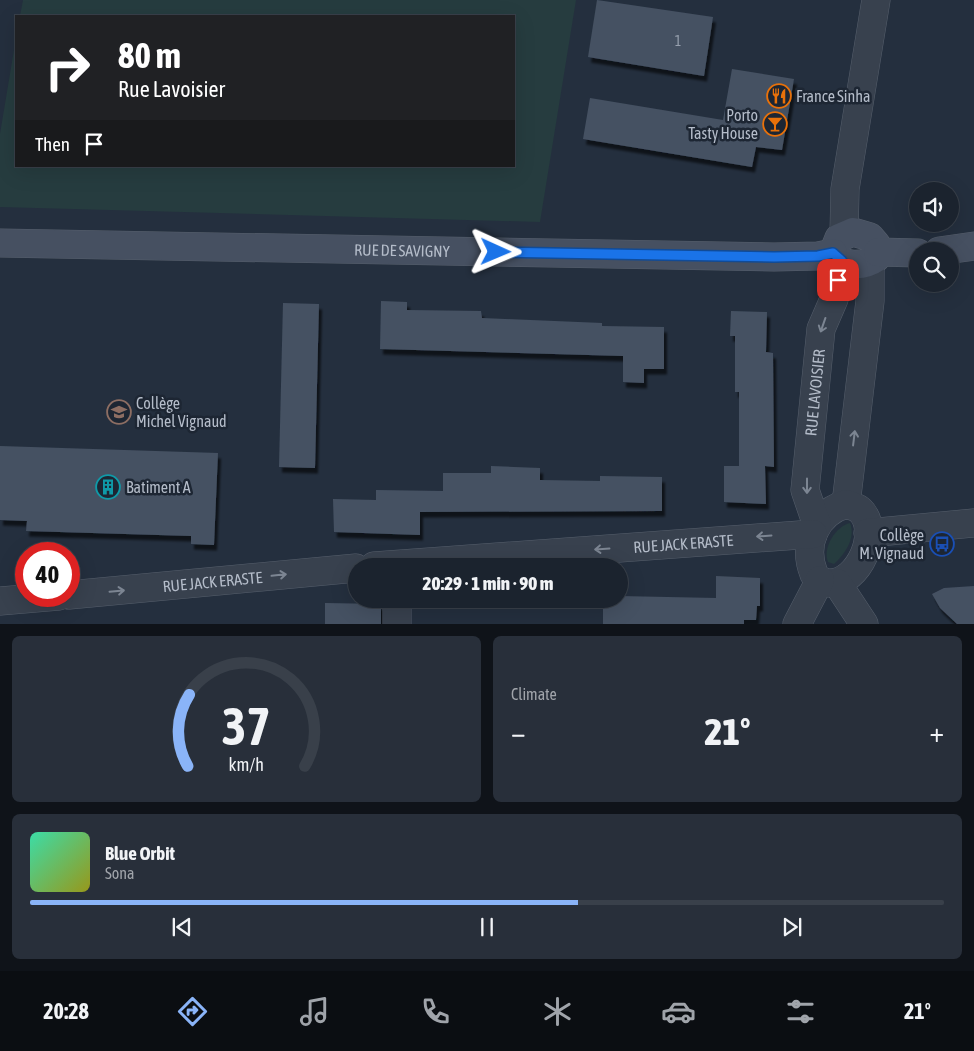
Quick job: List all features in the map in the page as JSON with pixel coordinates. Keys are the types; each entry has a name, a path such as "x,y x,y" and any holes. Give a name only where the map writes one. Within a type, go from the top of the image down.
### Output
{"street":[{"name":"RUE LAVOISIER","path":"815,530 805,490 821,329 834,299 845,189 876,0"},
{"name":"RUE DE SAVIGNY","path":"0,244 774,257 818,256 840,250 853,232 870,237 876,244 874,257"},
{"path":"959,248 974,246"},
{"path":"846,504 874,257 909,254"},
{"path":"846,504 860,509 864,516 868,533 865,553 859,566 847,580 828,582 816,578 809,562 815,530 826,514 846,504"},
{"path":"868,533 974,522"},
{"name":"RUE JACK ERASTE","path":"484,558 815,530"},
{"name":"RUE JACK ERASTE","path":"80,594 348,569"},
{"path":"797,624 828,582"},
{"path":"828,582 864,624"},
{"path":"397,608 397,624"}],"green space":[{"path":"23,0 576,0 540,222 0,207 0,134 15,44 15,167 515,167 515,15 20,15"},
{"path":"850,523 852,534 845,551 834,564 828,562 827,550 832,538 840,528"}],"building":[{"path":"597,0 713,17 704,76 588,57"},
{"path":"732,69 794,79 782,150 756,147 752,167 583,139 590,98 723,120"},
{"path":"381,301 407,302 407,310 481,311 482,318 602,323 602,326 664,327 664,369 644,369 644,383 623,382 623,356 380,349"},
{"path":"283,303 319,304 315,468 279,467"},
{"path":"731,311 767,312 766,352 773,353 774,467 765,466 766,504 724,502 724,466 739,466 739,392 735,392 735,336 730,336"},
{"name":"Batiment A","path":"0,446 218,453 214,545 191,544 191,536 26,531 27,521 0,520"},
{"path":"491,466 540,468 540,480 600,481 600,476 662,477 662,511 420,512 420,535 334,532 333,499 376,500 376,490 443,491 443,473 491,473"},
{"path":"716,576 760,578 760,606 757,606 756,620 744,620 744,624 603,624 603,608 628,608 628,596 716,598"},
{"path":"974,586 974,624 957,624 940,608 932,594 944,588"},
{"path":"325,603 348,603 348,608 381,608 381,624 325,624"}],"place":[{"name":"France Sinha","path":"779,96"},
{"name":"Porto Tasty House","path":"775,124"},
{"name":"Collège Michel Vignaud","path":"119,412"},
{"name":"Batiment A","path":"108,487"},
{"name":"Collège M. Vignaud","path":"942,544"}],"route":[{"path":"496,252 774,257 818,256 833,253 837,259 842,261 838,280"}]}
